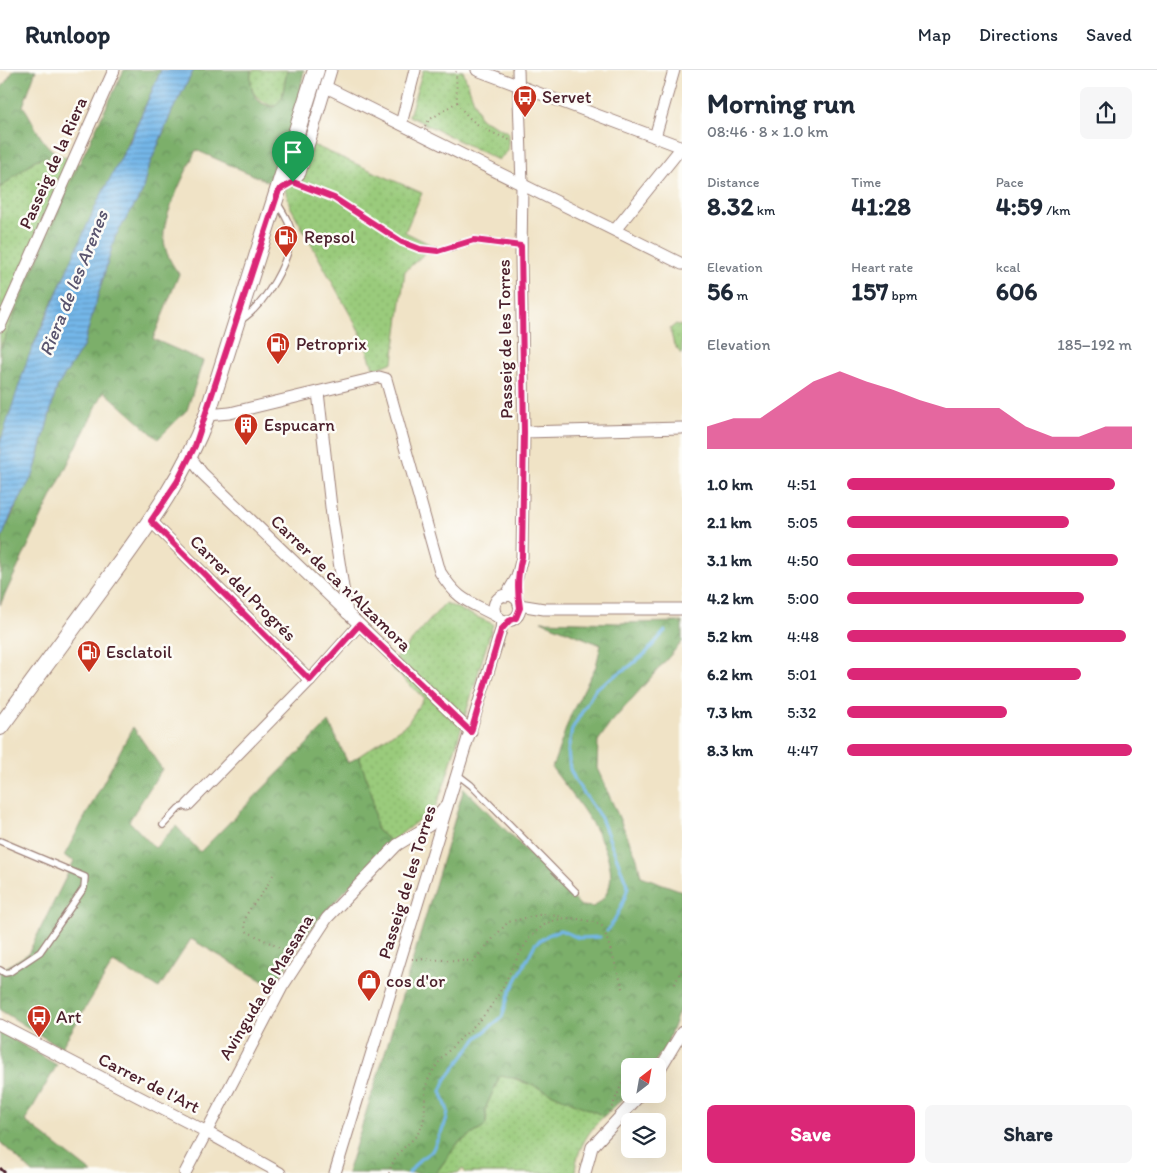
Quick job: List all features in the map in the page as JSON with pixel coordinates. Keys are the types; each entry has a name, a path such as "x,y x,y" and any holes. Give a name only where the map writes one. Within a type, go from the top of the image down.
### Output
{"main road":[{"path":"0,727 151,521 177,482 190,457 207,415 282,190 316,70"}],"street":[{"name":"Passeig de la Riera","path":"0,326 114,70"},
{"path":"282,190 300,173 331,70"},
{"path":"401,124 415,70"},
{"path":"477,70 682,147 615,230"},
{"name":"Passeig de les Torres","path":"515,603 517,577 522,557 524,432 522,184 518,70"},
{"path":"655,137 674,70"},
{"path":"326,87 682,264"},
{"path":"207,415 230,413 379,377 386,379 440,572 451,589 473,606 502,622"},
{"path":"318,392 332,516 347,613"},
{"path":"524,432 682,428"},
{"name":"Carrer de ca n'Alzamora","path":"190,457 202,473 471,732"},
{"name":"Carrer del Progrés","path":"151,521 310,680"},
{"path":"480,609 495,603 515,603 544,609 682,609"},
{"path":"495,603 495,613 502,622"},
{"path":"502,622 515,603"},
{"name":"Passeig de les Torres","path":"335,1173 458,775 502,622"},
{"path":"188,806 310,680 359,625"},
{"name":"Avinguda de Massana","path":"185,1173 253,1040 326,918 397,845 430,825 450,801"},
{"name":"Carrer de l'Art","path":"1,1029 205,1131 280,1173"},
{"path":"666,1059 682,1032"},
{"path":"585,1173 592,1147 632,1103"}],"lane":[{"path":"237,322 251,314 275,281 286,258 292,230 282,190 334,198 402,242 420,249 438,251 474,240 521,246"},
{"path":"458,775 471,785 576,892"},
{"path":"163,824 179,808 188,806"},
{"path":"0,841 85,877 86,882 84,888 40,952 10,972 4,973 0,970"}],"path":[{"path":"456,70 457,102 472,122 510,140"},
{"path":"425,127 429,120 457,102"},
{"path":"273,875 261,896 250,906 244,922 246,931 286,953 302,957"},
{"path":"402,958 472,961 508,922 543,914 595,921 603,928 624,991"},
{"path":"389,1173 396,1156 421,1128 425,1118 426,1089 434,1070 450,1046 493,1004 529,937 544,926 564,917"},
{"path":"675,984 682,968"},
{"path":"612,1123 610,1112 635,1052"}],"green space":[{"path":"14,70 36,70 23,106 45,143 56,153 35,160 0,188 0,90"},
{"path":"124,70 161,70 36,339 0,443 0,349 79,164"},
{"path":"194,70 251,70 252,89 257,99 274,107 282,98 287,70 304,70 301,86 319,93 285,189 196,150 166,219 164,239 166,249 171,262 179,274 153,339 203,361 187,410 158,439 104,391 0,605 2,536 36,466 57,387 83,347 115,237 142,193 147,171 173,109"},
{"path":"251,70 287,70 282,98 278,105 271,106 256,96 251,88"},
{"path":"423,70 463,71 480,118 508,132 508,151 498,160 409,116"},
{"path":"304,141 422,193 405,232 433,246 405,271 393,362 374,370 362,336 290,206 285,189"},
{"path":"56,153 79,164 0,349 0,188 35,160"},
{"path":"676,324 682,326 682,355 674,345 670,329"},
{"path":"445,603 493,624 436,806 391,842 376,829 359,756 407,724 424,698 389,666"},
{"path":"541,621 682,622 682,642 610,724 598,741 597,768 637,858 641,876 682,891 682,1003 666,1046 658,1058 621,1058 621,1100 604,1116 518,1079 500,1076 486,1107 486,1124 483,1128 458,1143 436,1173 347,1173 464,788 581,906 593,907 606,893 611,876 608,857 600,837 575,798 552,768 571,714 596,666 601,645"},
{"path":"329,722 348,763 359,756 372,795 376,829 391,842 314,924 273,987 191,939 159,988 113,963 61,1048 0,1010 0,971 28,954 74,861 64,856 133,727 162,769 129,821 155,848 176,826 200,852"},
{"path":"0,1032 57,1065 25,1121 92,1173 33,1173 0,1142"},
{"path":"505,1075 576,1102 604,1116 593,1128 580,1149 575,1173 466,1173 463,1169 457,1173 436,1173 458,1143 483,1128 486,1124 486,1107 500,1076"}],"water":[{"name":"Riera de les Arenes","path":"161,70 194,70 173,109 147,171 142,193 115,237 83,347 57,387 34,473 12,513 0,542 0,443 28,358 96,205 131,139"}],"waterway":[{"path":"607,931 620,910 628,887 601,818 576,782 570,769 568,751 572,729 596,688 646,653 665,631"},
{"path":"409,1173 419,1160 432,1151 446,1122 448,1111 441,1091 446,1079 477,1038 502,1017 509,994 535,944 548,935 560,930 579,938 600,937"}],"railway":[{"path":"0,1168 5,1173"}],"place":[{"name":"Servet","path":"525,118"},
{"name":"Repsol","path":"286,258"},
{"name":"Petroprix","path":"278,365"},
{"name":"Espucarn","path":"246,446"},
{"name":"Esclatoil","path":"89,673"},
{"name":"cos d'or","path":"369,1002"},
{"name":"Art","path":"39,1038"}],"route":[{"path":"293,182 334,198 402,242 420,249 438,251 474,240 521,246 524,432 522,557 517,577 520,585 516,599 520,608 516,618 509,621 501,630 471,732 359,625 310,680 151,521 177,482 195,446 207,415 279,190 293,182"}]}
